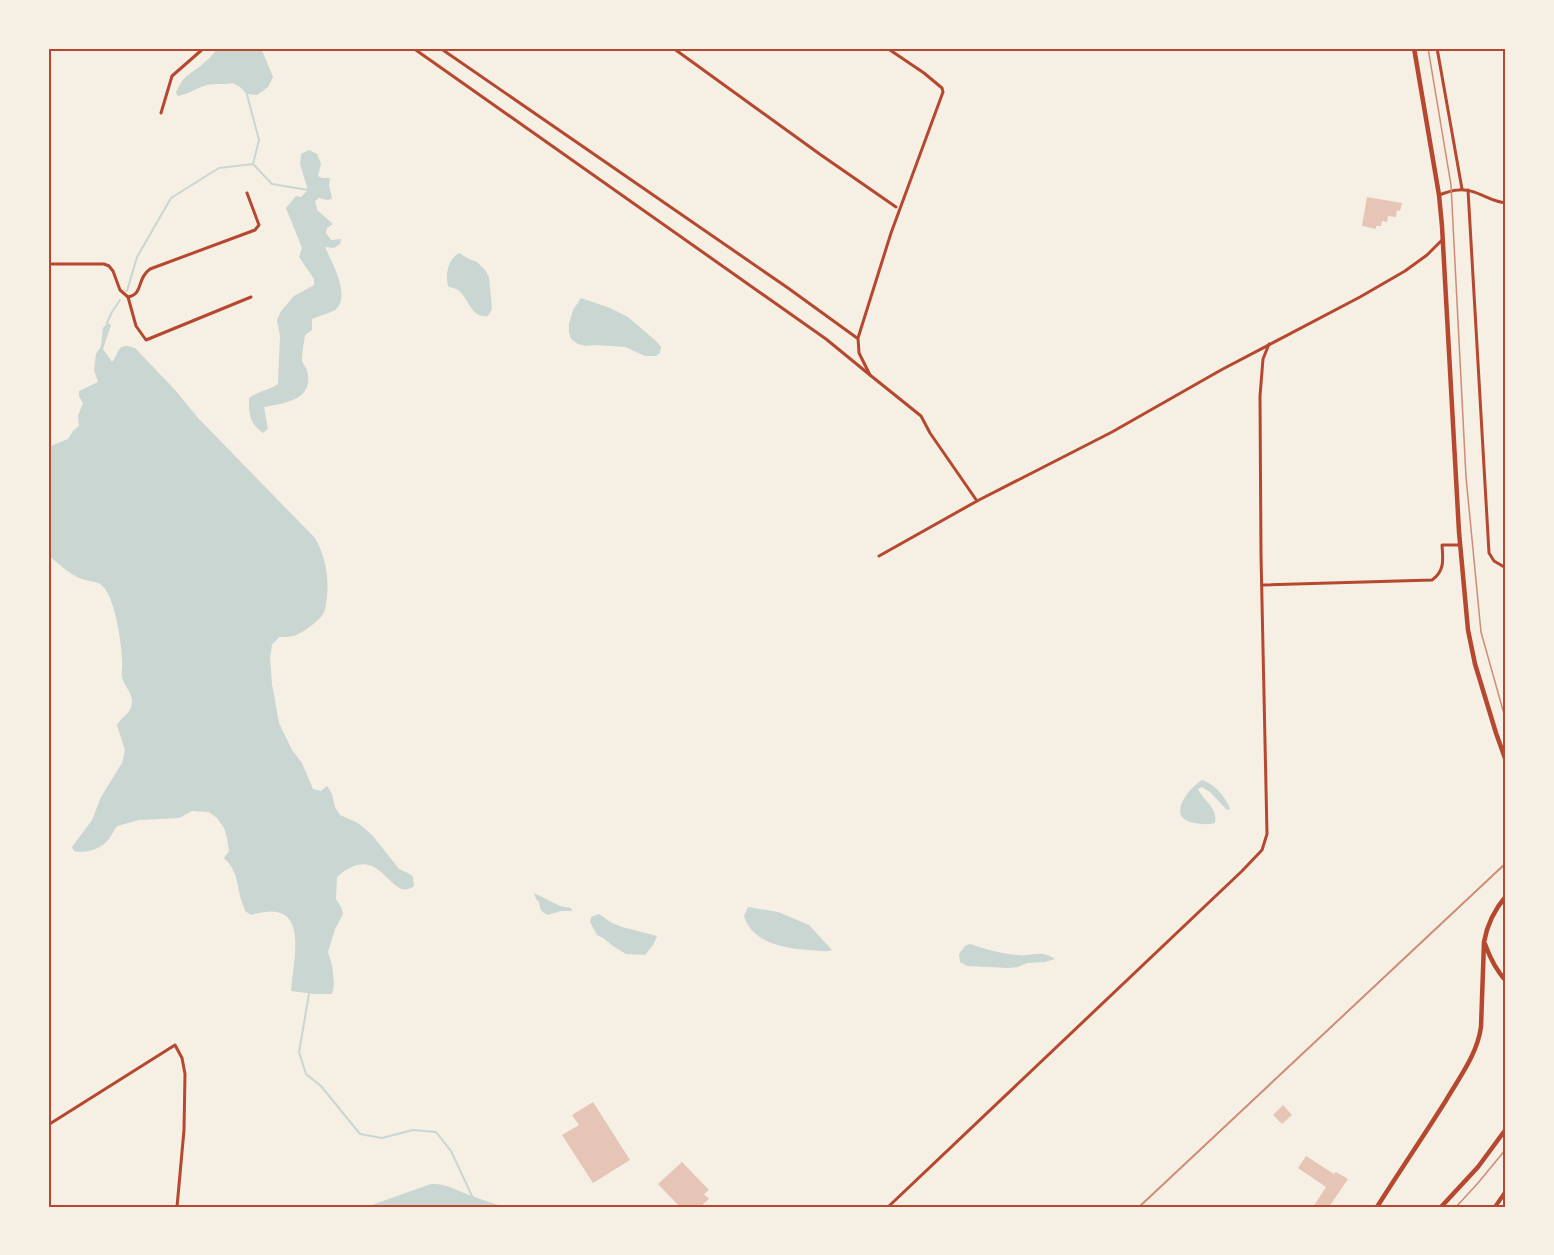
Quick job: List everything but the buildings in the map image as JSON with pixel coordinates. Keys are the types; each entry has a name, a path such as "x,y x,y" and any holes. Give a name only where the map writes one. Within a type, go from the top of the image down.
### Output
{"main road":[{"path":"1414,48 1439,195 1460,545 1468,630 1475,664 1506,761"},
{"path":"1377,1207 1472,1057 1479,1040 1484,942 1492,916 1506,896"},
{"path":"1484,942 1490,958 1506,981"},
{"path":"1441,1207 1478,1167 1506,1129"}],"street":[{"path":"161,113 172,76 204,48"},
{"path":"413,48 826,339 921,416 930,433 977,501"},
{"path":"440,48 858,338"},
{"path":"673,48 896,207"},
{"path":"870,375 859,353 858,338 891,233 943,92 942,88 924,73 887,48"},
{"path":"1437,48 1462,189"},
{"path":"1439,195 1462,189 1499,203 1506,203"},
{"path":"1468,190 1489,553 1494,561 1506,568"},
{"path":"128,297 138,292 142,276 150,269 255,230 259,225 247,193"},
{"path":"879,556 977,501 1112,432 1269,344 1360,297 1405,271 1427,255 1443,239"},
{"path":"48,264 104,264 109,266 120,290 128,297 136,326 147,340 251,297"},
{"path":"888,1207 1262,850 1267,834 1260,396 1262,366 1269,344"},
{"path":"1262,585 1432,580 1442,570 1442,545 1460,545"},
{"path":"48,1125 175,1045 182,1058 185,1074 184,1130 177,1207"},
{"path":"1496,1207 1506,1191"}],"shaded area":[{"path":"218,48 261,48 273,77 268,87 257,95 247,94 233,83 210,84 178,96 176,93 185,78"},
{"path":"309,150 317,154 321,164 318,176 330,178 332,199 319,198 315,201 317,210 333,224 327,228 326,233 331,240 341,239 340,244 334,248 325,247 339,279 340,304 335,310 312,319 312,330 305,335 302,359 307,371 306,388 296,398 264,407 268,429 263,433 255,426 251,418 249,398 278,384 280,336 277,320 281,311 294,296 314,285 314,279 299,257 302,248 286,208 296,196 301,197 308,190 300,164 301,154"},
{"path":"459,253 477,262 489,277 492,309 488,316 482,316 474,311 457,289 448,286 448,267"},
{"path":"581,298 628,317 656,341 661,347 660,353 656,356 645,356 625,347 578,344 571,339 569,324 573,310"},
{"path":"107,323 111,325 103,349 112,362 121,347 135,348 198,418 315,538 326,566 327,588 323,614 302,632 279,637 272,645 270,658 272,684 279,723 292,750 302,763 313,789 321,791 327,786 340,815 358,823 373,836 399,869 413,877 414,886 406,889 398,887 374,867 364,864 352,867 337,877 336,899 343,914 335,929 328,952 334,984 332,994 291,991 295,933 291,922 283,914 270,911 251,915 245,911 235,876 231,866 224,858 229,851 224,828 209,812 192,811 179,818 139,820 117,826 106,843 93,850 79,852 74,851 72,847 92,820 101,797 122,763 125,750 117,725 130,710 132,699 122,677 119,630 110,597 98,583 73,575 48,555 48,447 68,439 79,426 78,416 83,403 79,391 98,382 94,370 96,354 101,346 103,328"},
{"path":"1202,780 1211,784 1219,792 1230,809 1227,810 1202,787 1198,789 1213,809 1215,823 1195,823 1186,820 1181,815 1180,810 1186,796"},
{"path":"534,893 560,906 571,908 572,911 561,911 548,915 541,910"},
{"path":"748,907 778,912 809,925 832,950 789,948 761,938 748,925 744,916"},
{"path":"599,914 622,927 657,936 653,945 645,955 626,954 597,935 590,922 591,917"},
{"path":"970,944 1006,954 1040,954 1055,959 1009,968 967,966 960,962 959,954 965,946"},
{"path":"431,1184 447,1186 504,1207 366,1207"}],"waterway":[{"path":"246,91 259,140 253,164 272,184 308,190 308,193"},
{"path":"127,291 137,257 171,198 219,168 253,164"},
{"path":"107,323 120,300"},
{"path":"309,994 299,1052 306,1074 321,1086 360,1134 382,1138 413,1130 436,1132 451,1151 472,1196"}],"tram line":[{"path":"1428,48 1451,185 1466,477 1481,632 1506,721"},
{"path":"1456,1207 1506,1149"}],"railway":[{"path":"1139,1207 1506,863"}]}
